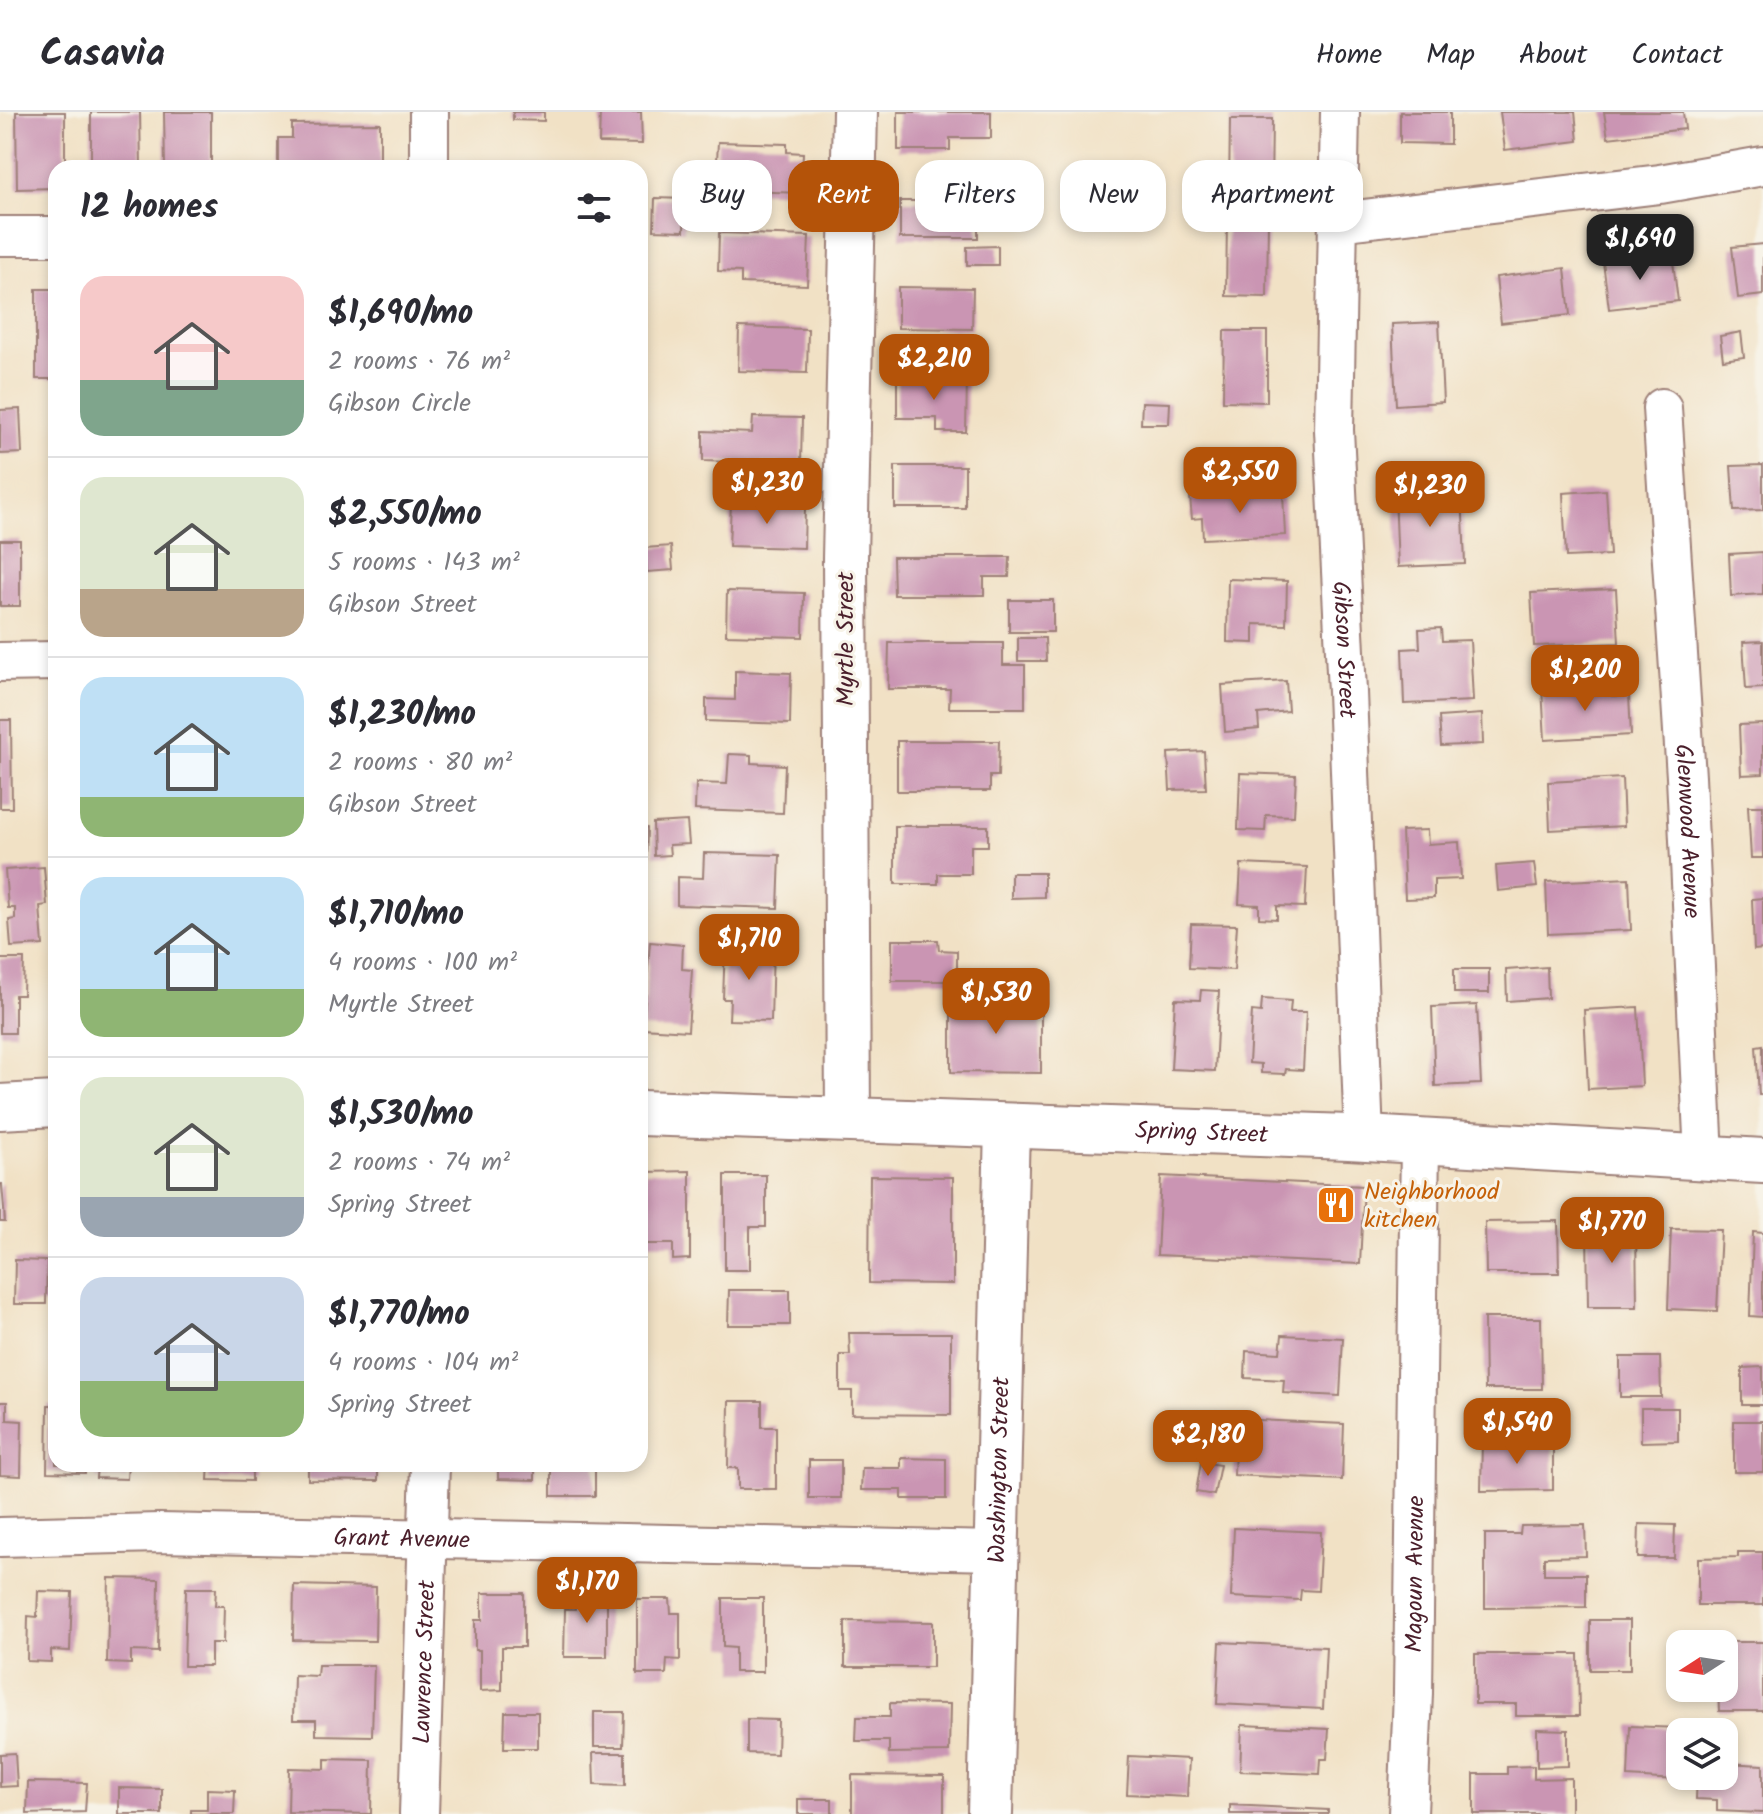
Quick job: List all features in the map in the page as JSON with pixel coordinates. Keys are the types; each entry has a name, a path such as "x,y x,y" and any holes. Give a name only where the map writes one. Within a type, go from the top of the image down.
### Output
{"street":[{"path":"429,112 429,160"},
{"name":"Myrtle Street","path":"848,1119 845,558 855,112"},
{"name":"Gibson Street","path":"1339,160 1340,112"},
{"path":"1363,219 1660,184 1763,166"},
{"name":"Gibson Street","path":"1338,232 1334,430 1364,1139"},
{"path":"0,236 48,236"},
{"name":"Glenwood Avenue","path":"1662,408 1686,777 1704,1157"},
{"path":"0,662 48,661"},
{"path":"0,1107 48,1104"},
{"name":"Spring Street","path":"648,1113 1420,1141 1763,1161"},
{"name":"Washington Street","path":"990,1814 1007,1126"},
{"name":"Magoun Avenue","path":"1408,1814 1413,1693 1420,1141"},
{"name":"Lawrence Street","path":"419,1814 430,1472"},
{"name":"Grant Avenue","path":"0,1537 159,1533 997,1551"}],"building":[{"path":"16,112 65,112 65,160 48,160 48,188 17,189"},
{"path":"91,112 140,112 141,160 91,160"},
{"path":"164,112 211,112 211,160 165,160"},
{"path":"513,112 544,112 544,121 513,120"},
{"path":"600,112 641,112 642,144 599,143"},
{"path":"898,112 991,112 991,138 950,138 950,150 898,150"},
{"path":"1400,112 1450,112 1450,144 1400,143"},
{"path":"1500,112 1575,112 1578,141 1505,150"},
{"path":"1604,112 1683,112 1685,129 1608,138"},
{"path":"1230,119 1272,119 1271,160 1229,160"},
{"path":"380,123 380,160 278,160 278,138 292,138 292,124"},
{"path":"718,142 787,144 787,152 803,153 803,160 788,160 788,193 772,192 772,160 717,160"},
{"path":"655,198 672,199 672,231 654,230"},
{"path":"900,201 915,201 915,232 978,232 978,238 900,238"},
{"path":"1227,232 1268,232 1267,297 1226,296"},
{"path":"719,233 809,236 807,285 741,283 741,272 718,271"},
{"path":"1763,244 1763,295 1738,298 1732,247"},
{"path":"998,246 998,265 967,265 967,247"},
{"path":"1672,254 1678,301 1609,309 1603,262"},
{"path":"1565,268 1570,315 1501,323 1496,277"},
{"path":"898,287 973,288 972,329 898,328"},
{"path":"36,289 48,289 48,379 36,379"},
{"path":"1439,322 1443,402 1396,405 1392,324"},
{"path":"739,327 808,329 807,373 738,371"},
{"path":"1224,331 1267,331 1267,402 1223,401"},
{"path":"1741,332 1744,357 1723,360 1720,336"},
{"path":"897,379 967,379 966,432 937,432 937,418 897,418"},
{"path":"1142,402 1170,403 1169,424 1141,424"},
{"path":"20,409 22,453 0,454 0,410"},
{"path":"753,417 802,418 801,464 703,461 703,431 752,433"},
{"path":"1763,465 1763,510 1734,511 1731,466"},
{"path":"895,466 965,466 965,508 895,508"},
{"path":"1606,490 1610,555 1566,557 1563,493"},
{"path":"1462,491 1465,564 1398,567 1395,494"},
{"path":"1283,493 1285,535 1203,539 1202,518 1192,519 1190,497"},
{"path":"731,504 805,506 804,548 729,546"},
{"path":"0,540 20,540 20,606 0,606"},
{"path":"671,546 673,570 648,572 648,548"},
{"path":"1763,552 1763,594 1731,596 1729,554"},
{"path":"893,557 1010,557 1009,577 984,577 984,595 894,595"},
{"path":"1228,579 1287,581 1286,625 1254,624 1254,643 1227,642"},
{"path":"1616,589 1619,643 1534,646 1531,593"},
{"path":"727,591 804,593 803,637 726,635"},
{"path":"1009,600 1053,600 1053,632 1009,632"},
{"path":"1441,628 1442,641 1470,640 1473,701 1404,704 1402,649 1420,648 1419,629"},
{"path":"1018,638 1045,638 1046,661 1018,661"},
{"path":"1763,641 1763,688 1746,689 1743,642"},
{"path":"889,643 1003,643 1003,665 1025,665 1025,708 949,708 950,689 888,689"},
{"path":"735,671 791,673 790,724 706,721 706,699 735,700"},
{"path":"1286,681 1288,711 1258,714 1259,729 1225,732 1222,685"},
{"path":"1611,685 1612,696 1629,695 1631,735 1545,740 1542,688"},
{"path":"1482,714 1483,744 1441,746 1439,717"},
{"path":"0,720 11,720 12,808 0,808"},
{"path":"1763,724 1763,774 1741,775 1739,725"},
{"path":"897,741 999,741 998,776 990,776 990,791 897,791"},
{"path":"1204,751 1206,789 1170,790 1168,753"},
{"path":"729,754 751,755 751,763 785,765 783,813 695,810 696,783 727,784"},
{"path":"1240,773 1296,775 1294,816 1266,815 1265,831 1238,830"},
{"path":"1622,778 1624,826 1550,830 1548,782"},
{"path":"1748,806 1763,806 1763,858 1751,858"},
{"path":"687,821 689,844 669,845 670,855 654,856 653,823"},
{"path":"895,826 988,826 988,846 971,846 971,874 938,874 938,884 895,884"},
{"path":"1427,830 1428,844 1459,842 1461,879 1434,880 1434,898 1405,899 1402,831"},
{"path":"704,853 780,855 778,908 677,905 677,877 703,878"},
{"path":"1534,863 1537,887 1498,891 1496,866"},
{"path":"1241,864 1307,867 1305,907 1277,906 1277,919 1259,918 1259,905 1239,904"},
{"path":"44,867 47,905 40,906 43,945 11,947 9,920 15,919 15,908 8,908 5,870"},
{"path":"1011,873 1044,873 1044,897 1011,898"},
{"path":"1629,878 1631,930 1548,934 1546,882"},
{"path":"1763,898 1763,949 1754,950 1752,899"},
{"path":"1191,924 1237,925 1234,970 1189,968"},
{"path":"892,940 938,940 939,950 957,951 957,981 892,981"},
{"path":"650,942 683,945 682,969 692,970 688,1031 648,1028"},
{"path":"725,945 773,947 771,1021 729,1020 730,999 723,999"},
{"path":"0,959 24,959 23,995 15,995 15,1033 0,1033"},
{"path":"1547,967 1548,998 1507,1001 1506,970"},
{"path":"1454,969 1489,969 1489,993 1454,993"},
{"path":"1201,990 1219,991 1215,1071 1171,1069 1175,999 1200,1000"},
{"path":"951,998 1041,999 1041,1073 951,1072"},
{"path":"1262,999 1291,1001 1290,1012 1306,1012 1303,1070 1286,1069 1285,1074 1261,1073 1261,1064 1249,1063 1252,1011 1261,1012"},
{"path":"1477,1005 1481,1084 1435,1086 1432,1007"},
{"path":"1638,1007 1642,1086 1588,1089 1584,1010"},
{"path":"1763,1045 1763,1095 1759,1095 1756,1046"},
{"path":"690,1171 690,1259 673,1260 673,1244 648,1244 648,1172"},
{"path":"725,1175 766,1175 766,1227 750,1227 750,1270 725,1270"},
{"path":"870,1176 953,1177 953,1284 869,1283"},
{"path":"1161,1176 1364,1186 1360,1264 1157,1255"},
{"path":"2,1184 5,1222 0,1222"},
{"path":"1558,1221 1559,1273 1486,1273 1485,1222"},
{"path":"1636,1222 1637,1307 1588,1307 1587,1223"},
{"path":"1671,1229 1721,1230 1717,1311 1668,1309"},
{"path":"1753,1232 1763,1233 1763,1317 1750,1316"},
{"path":"15,1260 47,1261 46,1304 14,1304"},
{"path":"729,1290 790,1290 790,1325 728,1325"},
{"path":"1484,1318 1541,1318 1542,1389 1485,1389"},
{"path":"849,1333 951,1333 951,1415 852,1414 852,1391 840,1391 840,1355 850,1355"},
{"path":"1282,1335 1343,1338 1340,1396 1283,1393 1284,1380 1245,1378 1246,1351 1280,1353"},
{"path":"1620,1357 1660,1357 1661,1397 1620,1397"},
{"path":"1763,1367 1763,1405 1742,1405 1742,1368"},
{"path":"729,1401 762,1401 762,1427 776,1427 776,1489 738,1489 738,1468 728,1468"},
{"path":"0,1402 7,1402 7,1420 22,1421 21,1476 0,1475"},
{"path":"48,1405 48,1472 85,1473 47,1472"},
{"path":"1641,1408 1678,1408 1678,1441 1641,1442"},
{"path":"1236,1419 1344,1424 1342,1480 1234,1475"},
{"path":"1734,1421 1763,1421 1763,1472 1734,1472"},
{"path":"1482,1441 1553,1441 1553,1490 1481,1491"},
{"path":"901,1458 946,1459 946,1499 902,1499 902,1490 861,1490 862,1468 901,1468"},
{"path":"809,1460 841,1460 841,1498 809,1498"},
{"path":"1201,1462 1220,1465 1214,1495 1196,1492"},
{"path":"96,1472 127,1472 127,1479 96,1478"},
{"path":"208,1472 252,1472 252,1481 208,1480"},
{"path":"308,1472 378,1472 378,1481 308,1480"},
{"path":"498,1472 535,1472 535,1480 498,1479"},
{"path":"551,1472 595,1472 595,1496 551,1496"},
{"path":"1639,1524 1675,1525 1674,1558 1638,1558"},
{"path":"1585,1525 1586,1556 1544,1557 1544,1574 1586,1574 1586,1607 1485,1608 1485,1534 1520,1534 1521,1526"},
{"path":"1234,1528 1321,1532 1318,1591 1301,1590 1300,1600 1231,1597"},
{"path":"1738,1552 1763,1552 1763,1605 1698,1605 1698,1558 1738,1557"},
{"path":"109,1578 159,1579 158,1652 131,1651 131,1664 107,1663"},
{"path":"294,1585 376,1587 375,1641 293,1640"},
{"path":"186,1588 216,1588 215,1606 224,1606 223,1643 211,1643 211,1666 184,1666"},
{"path":"575,1588 607,1589 607,1657 564,1657 565,1609 575,1609"},
{"path":"38,1591 72,1592 70,1651 51,1650 51,1662 27,1661 28,1616 37,1617"},
{"path":"482,1593 524,1593 524,1647 502,1647 502,1690 480,1691 480,1650 475,1650 475,1620 482,1620"},
{"path":"723,1598 763,1598 763,1672 735,1672 735,1648 723,1647"},
{"path":"637,1599 670,1599 671,1613 680,1613 680,1660 667,1659 666,1674 637,1674"},
{"path":"1590,1620 1630,1620 1630,1670 1590,1670"},
{"path":"845,1621 933,1622 933,1667 845,1667"},
{"path":"1220,1642 1326,1647 1323,1709 1217,1704"},
{"path":"1738,1642 1763,1642 1763,1711 1719,1711 1719,1702 1738,1702"},
{"path":"1475,1654 1578,1654 1579,1716 1516,1716 1516,1704 1475,1704"},
{"path":"318,1665 374,1665 372,1736 316,1735 316,1720 293,1720 294,1675 317,1676"},
{"path":"890,1703 950,1704 949,1752 889,1753 889,1741 856,1741 857,1717 890,1717"},
{"path":"505,1712 538,1712 538,1748 504,1748"},
{"path":"594,1712 624,1712 623,1747 594,1747"},
{"path":"747,1719 778,1720 777,1754 747,1753"},
{"path":"1242,1725 1329,1729 1327,1759 1321,1759 1320,1774 1240,1771"},
{"path":"1630,1726 1666,1728 1666,1779 1628,1777"},
{"path":"1537,1729 1568,1730 1568,1766 1537,1767"},
{"path":"15,1753 17,1786 0,1787 0,1754"},
{"path":"593,1753 625,1753 625,1786 594,1785"},
{"path":"1129,1756 1189,1759 1187,1797 1127,1794"},
{"path":"325,1759 372,1760 371,1814 288,1812 289,1768 325,1769"},
{"path":"1738,1764 1763,1765 1763,1813 1717,1811 1717,1800 1696,1799 1696,1790 1738,1790"},
{"path":"1534,1766 1534,1779 1571,1778 1571,1814 1474,1814 1474,1774 1507,1774 1507,1767"},
{"path":"852,1775 944,1776 944,1814 852,1814"},
{"path":"28,1782 87,1783 85,1812 27,1814"},
{"path":"119,1788 162,1789 162,1814 119,1814"},
{"path":"207,1789 235,1790 234,1814 191,1814 191,1810 207,1810"},
{"path":"798,1799 832,1799 832,1814 798,1814"},
{"path":"1230,1805 1328,1810 1328,1814 1230,1814"}],"place":[{"name":"Neighborhood kitchen","path":"1336,1205"}]}
